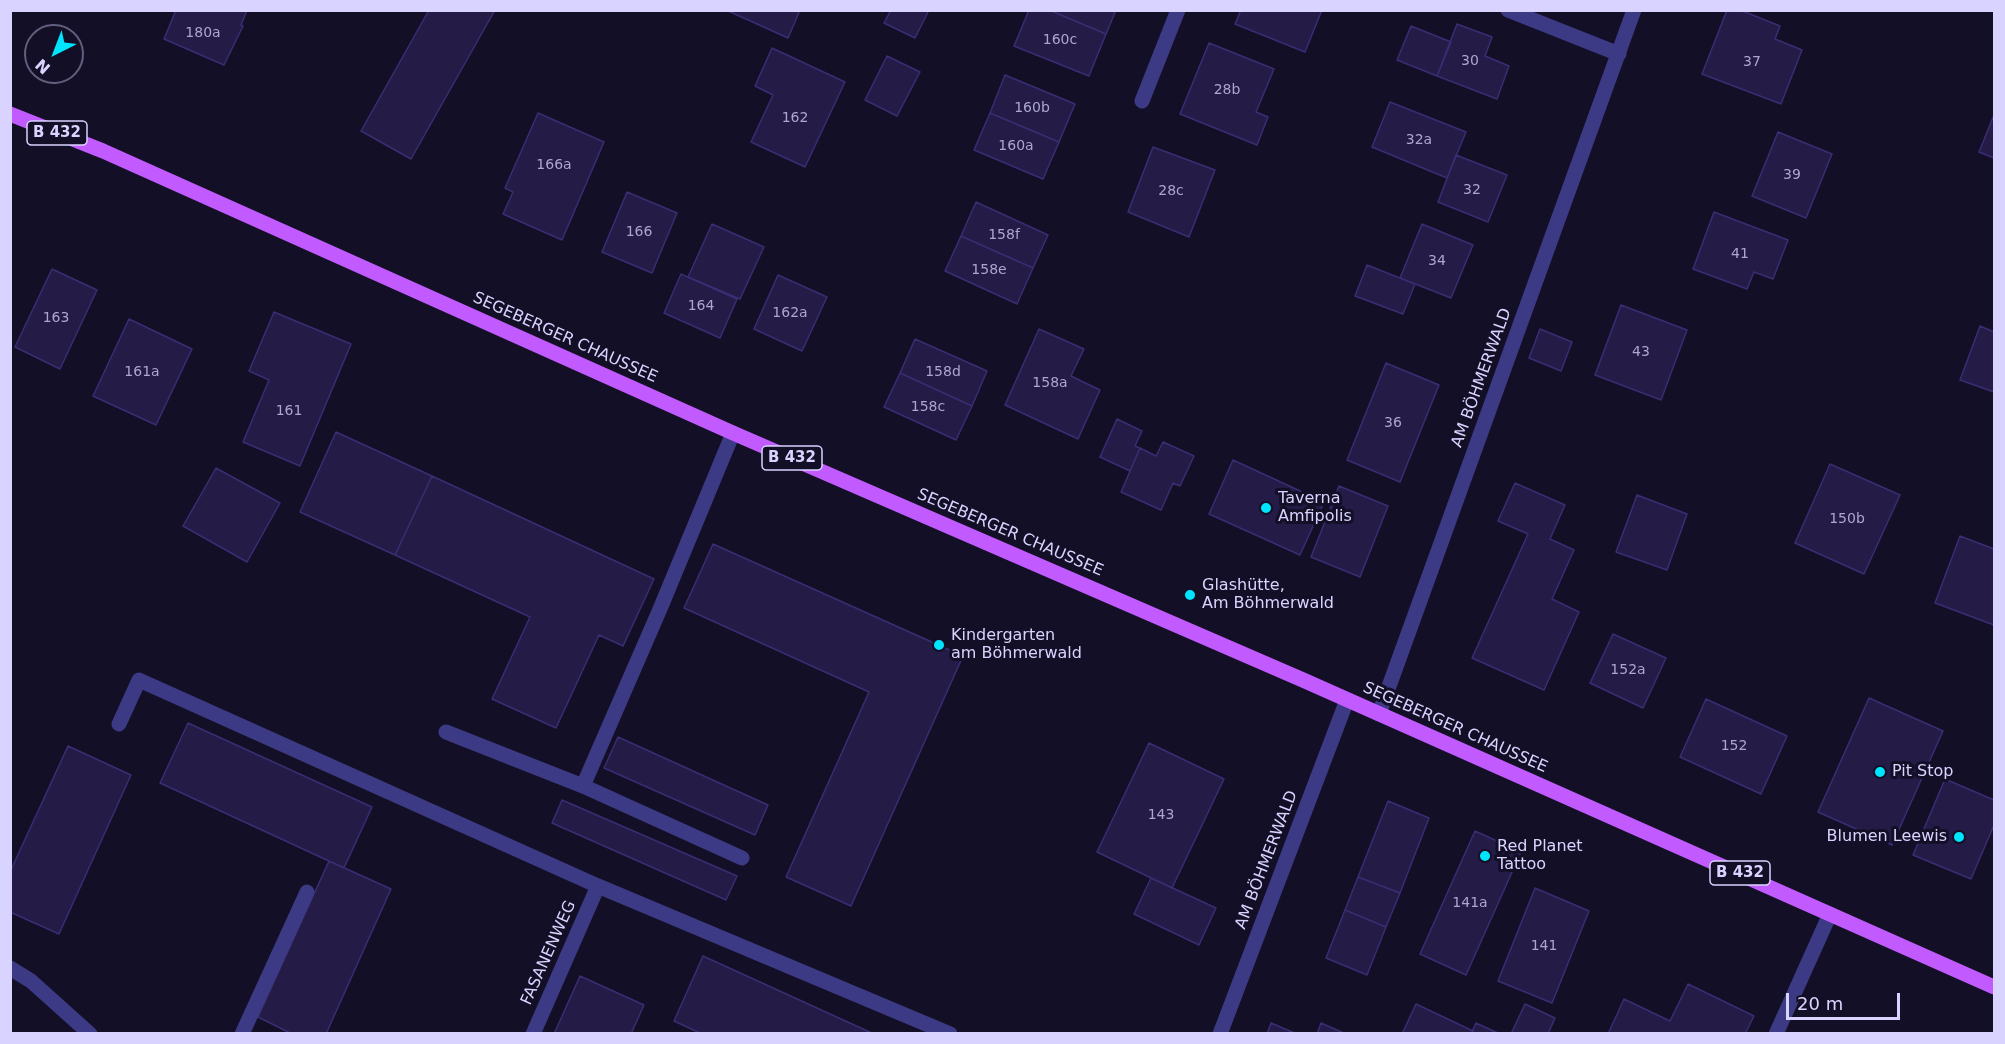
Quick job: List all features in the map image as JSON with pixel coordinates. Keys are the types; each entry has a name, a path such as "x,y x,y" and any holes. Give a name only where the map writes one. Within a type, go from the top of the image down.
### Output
{"main road":[{"name":"SEGEBERGER CHAUSSEE","path":"10,114 114,156 733,433 1379,714 1995,987"}],"street":[{"path":"1142,101 1178,10"},
{"path":"1508,10 1619,54"},
{"name":"AM BÖHMERWALD","path":"1379,714 1634,10"},
{"path":"583,786 733,433"},
{"path":"119,724 139,680 598,886 951,1034"},
{"name":"AM BÖHMERWALD","path":"1220,1034 1347,700"},
{"path":"446,732 583,786 742,858"},
{"name":"FASANENWEG","path":"533,1034 598,886"},
{"path":"242,1034 307,892"},
{"path":"1776,1034 1830,914"},
{"path":"10,968 31,981 90,1034"}],"building":[{"path":"176,10 247,10 241,25 243,26 224,65 164,39"},
{"path":"429,10 495,10 411,159 361,131"},
{"path":"726,10 800,10 788,38"},
{"path":"891,10 929,10 915,38 884,23"},
{"path":"1029,10 1049,10 1106,34 1089,76 1014,46"},
{"path":"1049,10 1116,10 1106,34"},
{"path":"1241,10 1322,10 1305,52 1235,24"},
{"path":"1727,10 1740,10 1780,26 1775,39 1802,50 1781,104 1702,74"},
{"path":"1457,24 1492,37 1485,56 1509,66 1497,99 1437,76"},
{"path":"1411,26 1451,42 1437,76 1397,60"},
{"path":"1209,43 1274,69 1256,112 1268,117 1257,145 1180,114"},
{"path":"772,48 845,82 805,167 751,142 773,95 755,86"},
{"path":"887,56 920,72 897,116 865,100"},
{"path":"1005,75 1075,104 1059,142 990,113"},
{"path":"1390,102 1466,132 1447,178 1372,147"},
{"path":"538,113 604,142 562,240 503,214 513,192 505,188"},
{"path":"990,113 1059,142 1043,179 974,150"},
{"path":"1994,115 1994,158 1979,152"},
{"path":"1778,132 1832,154 1806,218 1752,196"},
{"path":"1153,147 1215,170 1189,237 1128,212"},
{"path":"1456,155 1507,175 1488,222 1438,202"},
{"path":"627,192 677,213 652,273 602,252"},
{"path":"976,202 1048,235 1033,268 961,236"},
{"path":"1714,212 1788,240 1773,279 1754,272 1747,289 1693,269"},
{"path":"712,224 764,247 740,299 688,277"},
{"path":"1422,224 1473,245 1451,298 1400,278"},
{"path":"961,236 1033,268 1017,304 945,271"},
{"path":"1367,265 1415,284 1403,314 1355,296"},
{"path":"52,269 97,290 60,369 15,347"},
{"path":"681,274 737,299 720,338 664,313"},
{"path":"778,275 827,297 802,351 754,329"},
{"path":"1621,305 1687,330 1661,400 1595,375"},
{"path":"274,312 351,344 300,466 243,442 269,380 249,371"},
{"path":"129,319 192,349 156,425 93,396"},
{"path":"1980,326 1994,332 1994,392 1960,380"},
{"path":"1039,329 1084,349 1071,376 1100,390 1078,439 1005,405"},
{"path":"1540,329 1572,342 1561,371 1529,358"},
{"path":"915,339 987,371 972,406 900,373"},
{"path":"1386,363 1439,385 1400,482 1347,460"},
{"path":"900,373 972,406 956,440 884,407"},
{"path":"1117,419 1142,431 1135,446 1140,448 1130,471 1100,457"},
{"path":"336,432 432,476 395,555 300,512"},
{"path":"1163,442 1194,456 1180,486 1173,483 1161,510 1121,492 1140,448 1156,456"},
{"name":"Taverna Amfipolis","path":"1233,460 1324,502 1300,555 1209,514"},
{"path":"1830,464 1900,495 1864,574 1795,543"},
{"path":"216,468 280,503 247,562 183,526"},
{"path":"432,476 654,579 623,646 599,635 556,728 492,699 530,617 395,555"},
{"path":"1515,483 1565,505 1550,539 1574,550 1552,599 1579,612 1544,690 1472,658 1528,534 1498,521"},
{"path":"1339,486 1388,506 1360,577 1311,557"},
{"path":"1637,495 1687,514 1667,570 1616,552"},
{"path":"1960,536 1994,549 1994,625 1935,603"},
{"path":"713,544 963,656 851,906 786,877 869,692 684,608"},
{"path":"1613,634 1666,658 1643,708 1590,683"},
{"name":"Pit Stop","path":"1869,698 1943,731 1892,845 1818,812"},
{"path":"1706,699 1787,736 1761,794 1680,757"},
{"path":"188,723 372,807 344,868 160,783"},
{"path":"618,737 768,805 755,835 604,768"},
{"path":"1149,743 1224,779 1172,888 1097,852"},
{"path":"68,746 131,775 59,934 10,912 10,872"},
{"path":"1945,779 1994,800 1994,825 1971,879 1913,855"},
{"path":"562,800 737,876 726,900 552,823"},
{"path":"1388,801 1429,818 1400,893 1358,877"},
{"path":"1475,831 1521,852 1466,975 1420,954"},
{"path":"329,861 391,889 326,1034 292,1034 258,1017"},
{"path":"1358,877 1400,893 1386,927 1345,910"},
{"path":"1151,878 1216,908 1199,945 1134,914"},
{"path":"1535,888 1589,911 1552,1003 1498,981"},
{"path":"1345,910 1386,927 1367,975 1326,958"},
{"path":"703,956 874,1034 702,1034 674,1021"},
{"path":"580,976 644,1005 631,1034 554,1034"},
{"path":"1688,984 1754,1016 1745,1034 1608,1034 1624,999 1670,1021"},
{"path":"1416,1004 1473,1031 1471,1034 1402,1034"},
{"path":"1525,1004 1555,1018 1548,1034 1511,1034"},
{"path":"1271,1023 1297,1034 1267,1034"},
{"path":"1321,1023 1346,1034 1317,1034"},
{"path":"1476,1023 1500,1034 1471,1034"}],"place":[{"name":"Taverna Amfipolis","path":"1266,508"},
{"name":"Glashütte, Am Böhmerwald","path":"1190,595"},
{"name":"Kindergarten am Böhmerwald","path":"939,645"},
{"name":"Pit Stop","path":"1880,772"},
{"name":"Blumen Leewis","path":"1959,837"},
{"name":"Red Planet Tattoo","path":"1485,856"}]}
